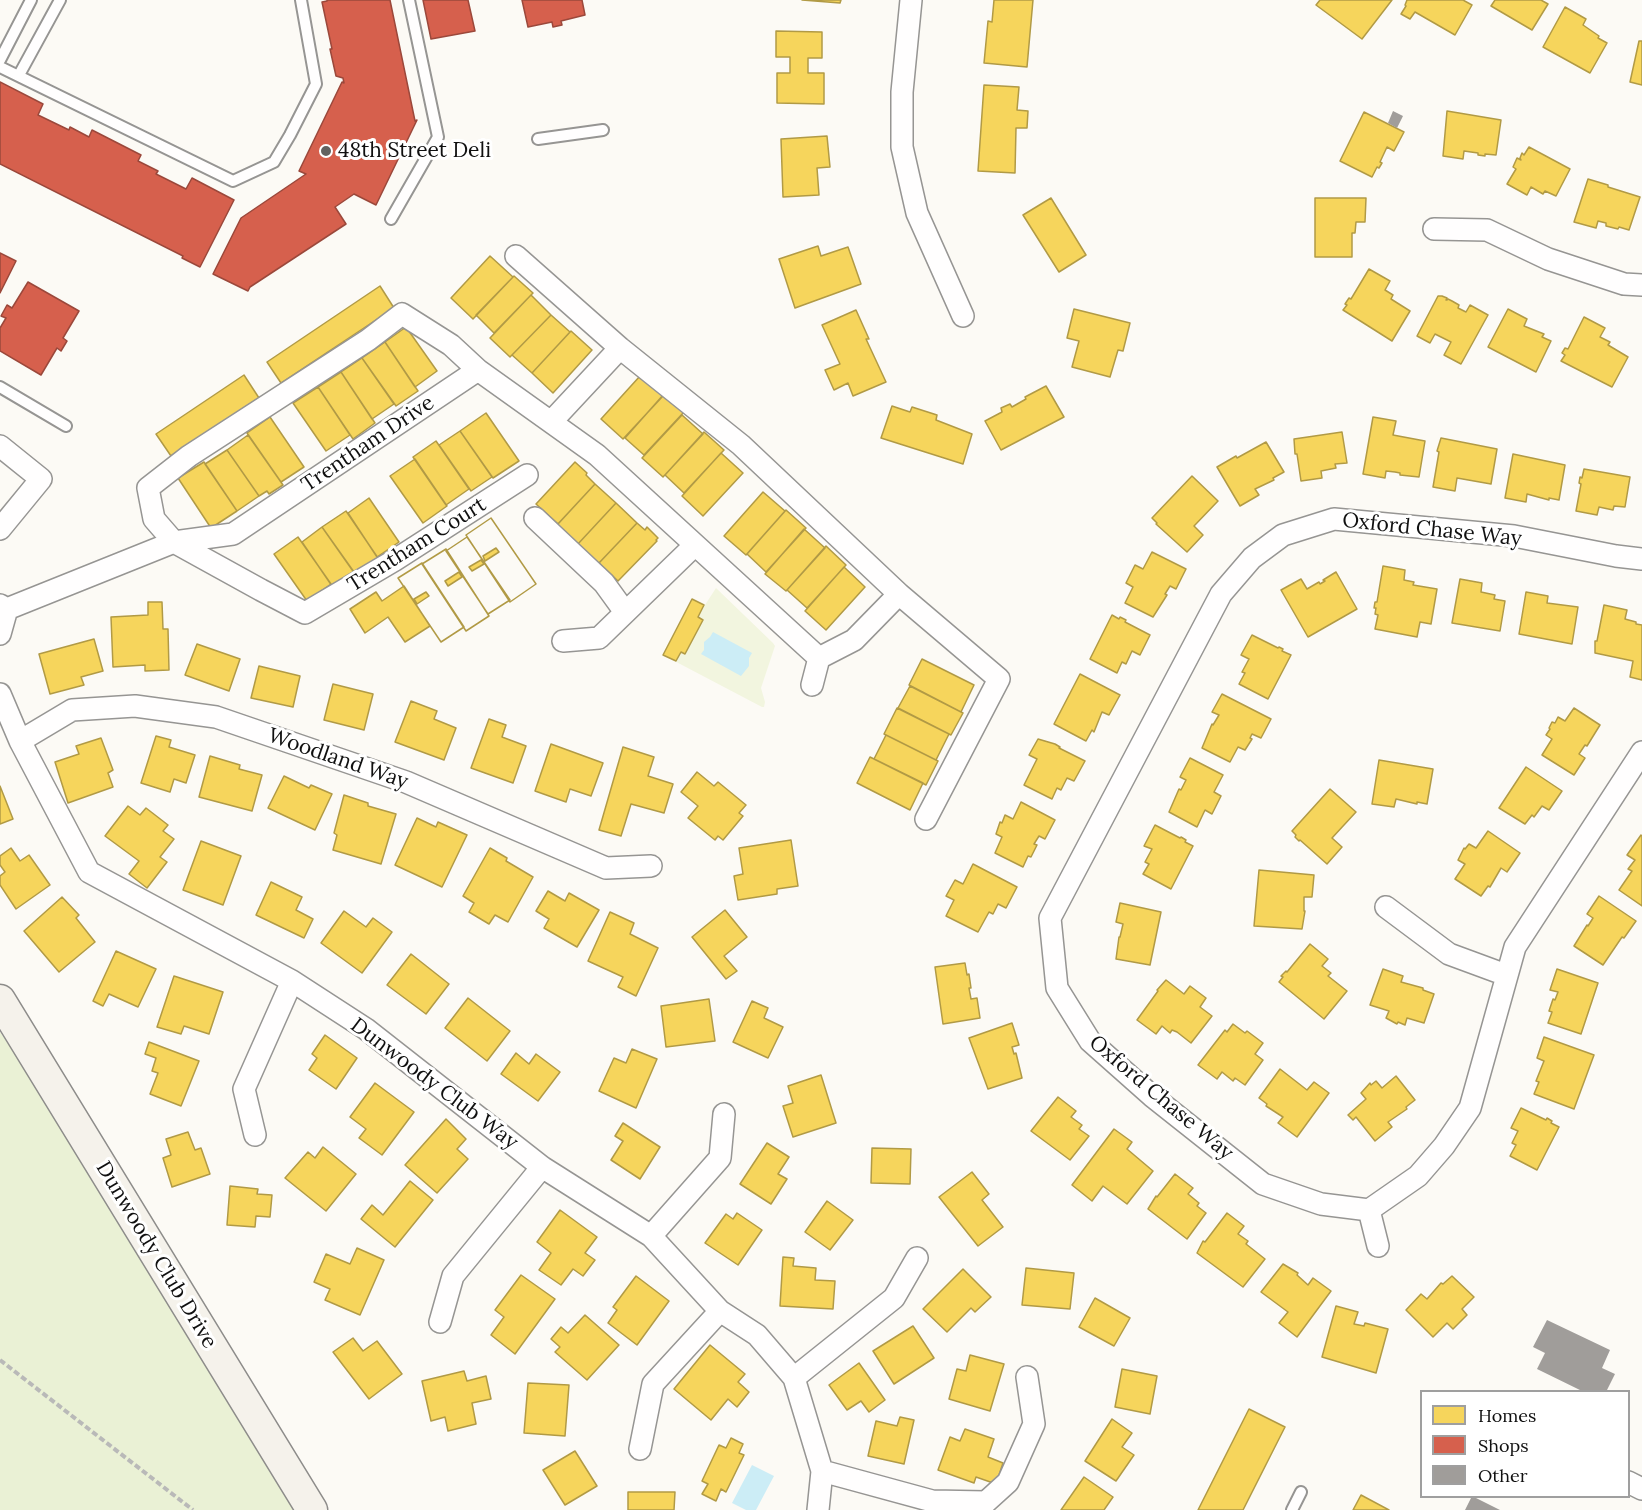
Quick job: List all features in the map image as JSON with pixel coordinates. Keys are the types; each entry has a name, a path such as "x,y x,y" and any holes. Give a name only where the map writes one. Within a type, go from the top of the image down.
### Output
{"street":[{"path":"911,0 902,92 902,147 917,213 963,316"},
{"path":"1434,229 1487,230 1548,259 1624,284 1642,285"},
{"path":"516,256 620,348 741,446 899,594 999,679 926,819"},
{"path":"174,542 154,519 148,488 189,456 368,340 402,314 451,345 478,370 597,455 819,658"},
{"path":"551,422 620,348"},
{"name":"Trentham Drive","path":"3,607 174,542 233,534 478,370"},
{"path":"0,446 41,479 0,529"},
{"name":"Trentham Court","path":"174,542 305,613 395,560 527,476"},
{"path":"535,518 604,583 626,612"},
{"name":"Oxford Chase Way","path":"1369,1210 1321,1204 1263,1184 1152,1096 1090,1041 1057,988 1050,918 1221,594 1252,558 1283,535 1334,519 1515,536 1642,559"},
{"path":"563,641 599,638 695,545"},
{"path":"812,685 819,658 854,640 899,594"},
{"path":"0,634 3,607"},
{"name":"Dunwoody Club Way","path":"0,694 20,741 89,872 292,981 366,1029 542,1167 651,1236 720,1311 757,1335 794,1378 822,1471 818,1510"},
{"name":"Woodland Way","path":"20,741 72,710 135,706 216,717 406,782 606,868 651,866"},
{"path":"1378,1246 1369,1210 1418,1176 1444,1146 1470,1108 1515,946 1642,752"},
{"path":"1386,907 1449,954 1506,975"},
{"path":"255,1135 244,1089 292,981"},
{"name":"Dunwoody Club Drive","path":"0,1000 312,1510"},
{"path":"651,1236 720,1158 724,1114"},
{"path":"440,1322 453,1276 542,1167"},
{"path":"794,1378 894,1298 917,1258"},
{"path":"640,1449 653,1384 720,1311"},
{"path":"822,1471 932,1501 986,1502 1008,1482 1034,1424 1027,1377"}],"lane":[{"path":"0,60 31,0"},
{"path":"19,75 60,0"},
{"path":"391,219 438,137 409,0"},
{"path":"0,67 233,181 274,162 316,84 299,2"},
{"path":"538,140 603,130"},
{"path":"0,387 66,426"},
{"path":"1292,1510 1301,1492"}],"path":[{"path":"0,1360 193,1510"}],"green space":[{"path":"716,588 775,646 761,688 764,707 663,655 692,599 705,605"},
{"path":"0,1032 178,1291 310,1510 0,1510"}],"water":[{"path":"713,632 752,653 749,666 741,676 701,654 704,650 704,642"},
{"path":"752,1465 774,1476 756,1510 746,1510 732,1503"}],"building: Homes":[{"path":"802,0 841,0 840,3"},
{"path":"994,0 1033,0 1027,67 984,63 988,21 992,22"},
{"path":"1320,0 1392,0 1362,39 1316,5"},
{"path":"1407,0 1463,0 1472,5 1455,35 1415,12 1410,19 1401,14"},
{"path":"1495,0 1541,0 1548,4 1532,30 1491,6"},
{"path":"1565,7 1586,19 1583,25 1607,43 1590,73 1543,47"},
{"path":"776,31 822,32 822,58 808,58 808,73 824,73 824,104 777,103 777,73 790,73 790,57 776,57"},
{"path":"1639,41 1642,41 1642,85 1630,82"},
{"path":"984,85 1019,87 1017,110 1028,111 1027,128 1016,128 1015,173 978,171"},
{"path":"1447,111 1501,120 1496,155 1485,154 1485,156 1464,151 1463,159 1443,156"},
{"path":"1364,112 1404,132 1394,151 1387,147 1380,162 1382,163 1372,177 1340,161"},
{"path":"827,136 830,167 817,168 819,195 783,197 781,139"},
{"path":"1529,147 1570,169 1556,196 1545,191 1543,194 1531,187 1527,195 1507,184 1516,169 1513,167 1517,158 1521,160 1522,153 1524,155"},
{"path":"1588,179 1640,197 1629,230 1606,226 1606,223 1598,221 1596,228 1574,222"},
{"path":"1051,198 1086,255 1059,272 1023,215"},
{"path":"1315,198 1366,198 1365,222 1356,222 1355,233 1352,233 1352,257 1315,257"},
{"path":"818,246 821,256 848,247 861,284 795,308 779,259"},
{"path":"490,256 513,277 473,319 451,298"},
{"path":"1369,269 1390,281 1385,290 1393,295 1391,299 1410,311 1392,341 1343,310"},
{"path":"514,276 533,293 494,333 476,315"},
{"path":"380,286 394,308 281,383 267,362"},
{"path":"531,295 551,315 510,357 490,338"},
{"path":"1438,296 1447,298 1446,300 1459,305 1458,308 1466,312 1470,305 1488,315 1461,364 1444,355 1451,342 1435,334 1430,343 1417,336"},
{"path":"1074,309 1130,323 1123,351 1118,350 1110,377 1072,367 1079,341 1067,338"},
{"path":"1508,309 1527,319 1524,326 1544,334 1542,337 1551,341 1536,372 1488,347"},
{"path":"856,310 869,339 866,339 886,382 853,396 848,383 834,390 825,370 840,364 822,325"},
{"path":"551,315 570,332 532,373 512,355"},
{"path":"1584,317 1605,328 1600,337 1610,342 1608,345 1628,357 1612,387 1561,361 1565,355 1562,353 1565,348 1568,349"},
{"path":"406,327 437,371 415,387 385,342"},
{"path":"571,331 592,350 553,393 532,373"},
{"path":"385,342 418,391 396,406 362,358"},
{"path":"362,358 394,404 372,419 341,372"},
{"path":"341,372 375,423 353,439 318,387"},
{"path":"244,375 259,398 171,456 156,434"},
{"path":"640,376 663,396 623,439 601,419"},
{"path":"1046,386 1064,417 1001,450 985,421 1002,412 1001,408 1010,404 1012,407"},
{"path":"318,387 350,435 326,451 293,403"},
{"path":"664,394 684,412 644,455 625,438"},
{"path":"892,406 910,412 912,407 937,415 936,420 972,434 963,464 881,438"},
{"path":"486,413 519,461 493,478 460,431"},
{"path":"682,415 703,434 663,477 642,458"},
{"path":"270,417 304,467 281,482 247,433"},
{"path":"1373,417 1396,421 1393,435 1425,441 1419,477 1386,471 1385,478 1363,474"},
{"path":"460,431 492,477 471,491 439,445"},
{"path":"704,432 724,450 684,493 665,475"},
{"path":"1342,432 1347,463 1335,464 1336,468 1321,471 1322,478 1301,481 1294,439"},
{"path":"248,435 283,485 269,494 267,491 259,496 227,450"},
{"path":"1441,438 1497,449 1491,484 1457,478 1455,491 1433,487 1439,452 1437,451"},
{"path":"436,441 469,489 446,505 413,457"},
{"path":"1266,442 1284,472 1273,478 1274,480 1255,489 1259,495 1240,506 1217,467"},
{"path":"227,450 259,496 237,511 205,464"},
{"path":"721,453 743,473 703,516 682,496"},
{"path":"1513,454 1565,465 1559,500 1549,498 1549,500 1527,494 1526,502 1505,498"},
{"path":"415,459 447,506 423,523 390,476"},
{"path":"204,462 237,511 211,528 178,478"},
{"path":"575,462 595,484 558,524 536,504"},
{"path":"1584,469 1630,477 1625,507 1614,506 1613,510 1599,507 1597,515 1576,511 1581,484 1579,483 1580,477 1582,478"},
{"path":"1192,476 1218,501 1194,526 1203,535 1187,552 1152,518"},
{"path":"595,484 616,503 577,545 556,526"},
{"path":"763,492 785,511 746,555 724,536"},
{"path":"369,498 399,542 377,557 348,513"},
{"path":"616,503 637,523 598,564 577,545"},
{"path":"786,510 806,528 766,572 747,554"},
{"path":"346,511 378,558 355,574 322,527"},
{"path":"491,518 536,584 510,602 466,535","holes":["496,548 499,552 485,561 483,556"]},
{"path":"491,518 536,584 510,602 466,535"},
{"path":"637,523 645,530 647,527 658,538 618,581 599,563"},
{"path":"322,527 354,572 332,586 302,542"},
{"path":"804,529 825,548 786,591 765,574"},
{"path":"298,537 331,584 307,601 274,554"},
{"path":"467,537 510,600 488,614 446,551","holes":["481,560 484,564 472,571 469,567"]},
{"path":"467,537 510,600 488,614 446,551"},
{"path":"826,546 846,565 807,608 787,590"},
{"path":"446,549 489,616 466,631 422,564","holes":["459,572 462,577 448,586 445,581"]},
{"path":"446,549 489,616 466,631 422,564"},
{"path":"1152,552 1186,569 1176,589 1170,586 1153,617 1125,603 1133,587 1126,583 1135,565 1143,569"},
{"path":"422,563 464,627 441,642 398,578","holes":["426,592 429,596 417,604 414,599"]},
{"path":"422,563 464,627 441,642 398,578"},
{"path":"1383,566 1405,570 1404,580 1414,582 1413,585 1437,589 1431,624 1420,622 1417,637 1375,629 1378,615 1375,614 1376,608 1374,608"},
{"path":"844,567 865,587 826,630 805,611"},
{"path":"1336,572 1357,609 1308,637 1281,590 1301,579 1307,589 1319,582 1320,584"},
{"path":"1460,579 1482,583 1481,592 1495,595 1494,599 1505,601 1500,631 1452,623"},
{"path":"404,586 430,626 405,642 388,617 365,633 350,609 376,592 382,601"},
{"path":"1526,592 1548,596 1547,603 1578,607 1572,644 1519,634"},
{"path":"692,599 704,605 698,617 703,620 685,654 681,652 676,661 663,655"},
{"path":"148,602 162,602 163,629 168,629 169,670 145,671 145,665 113,667 111,617 148,615"},
{"path":"1604,605 1627,610 1625,619 1642,625 1642,680 1630,677 1633,661 1595,653 1595,641 1597,641"},
{"path":"1112,615 1126,620 1125,622 1150,635 1140,655 1132,651 1126,664 1122,662 1117,673 1090,659"},
{"path":"1252,635 1291,655 1268,699 1239,684 1249,659 1241,655"},
{"path":"94,639 103,671 81,677 84,685 50,694 39,654"},
{"path":"197,644 240,659 229,691 185,675"},
{"path":"922,659 974,685 961,712 909,685"},
{"path":"259,666 300,676 293,707 251,698"},
{"path":"1080,674 1120,695 1109,715 1102,712 1094,732 1092,730 1086,741 1054,724"},
{"path":"333,684 373,694 364,730 324,720"},
{"path":"910,686 963,713 951,735 898,708"},
{"path":"1222,694 1271,719 1261,738 1252,734 1250,738 1252,739 1245,750 1238,747 1230,762 1202,748 1212,724 1219,715 1212,712"},
{"path":"411,701 437,711 434,719 456,728 444,760 395,742"},
{"path":"897,708 949,734 936,760 884,734"},
{"path":"1574,708 1600,725 1579,754 1585,758 1574,775 1542,755 1552,739 1546,735 1552,722 1555,723 1558,717 1565,721"},
{"path":"489,719 506,725 502,737 526,746 513,783 471,768"},
{"path":"886,735 938,761 926,785 874,759"},
{"path":"156,736 171,740 169,747 195,755 186,783 174,779 170,792 141,783"},
{"path":"101,738 113,770 108,773 113,787 68,803 55,762 79,754 76,746"},
{"path":"1038,739 1055,744 1085,761 1074,781 1067,778 1061,790 1057,788 1052,799 1024,785 1037,759 1029,755"},
{"path":"551,744 603,763 591,796 570,789 566,802 535,791"},
{"path":"623,747 654,757 648,776 673,784 664,813 631,804 621,836 599,830"},
{"path":"210,756 240,765 239,769 262,775 252,811 199,797"},
{"path":"870,757 923,783 910,810 857,783"},
{"path":"1190,758 1223,775 1214,792 1221,796 1212,814 1205,810 1197,827 1169,812 1179,789 1181,790 1186,780 1180,777"},
{"path":"1379,760 1433,769 1427,804 1396,799 1394,807 1372,804"},
{"path":"1526,767 1562,791 1549,810 1542,806 1525,824 1499,808"},
{"path":"697,772 714,786 718,782 746,805 739,813 743,816 723,840 718,836 715,840 688,818 698,806 681,792"},
{"path":"284,776 309,788 311,785 332,794 315,830 268,808"},
{"path":"0,786 13,819 0,824"},
{"path":"1330,789 1356,812 1332,838 1342,847 1327,864 1299,841 1292,831"},
{"path":"344,795 368,803 368,806 396,814 381,864 333,850 337,835 334,833"},
{"path":"1021,802 1055,820 1045,839 1039,836 1034,844 1037,845 1031,857 1028,856 1023,867 995,853 1002,837 996,834 1000,822 1002,823 1005,815 1013,819"},
{"path":"128,806 140,815 146,808 168,825 163,831 174,839 160,857 167,862 147,888 129,874 139,861 105,836"},
{"path":"417,818 436,827 438,822 467,835 442,887 395,865"},
{"path":"1155,825 1181,837 1193,846 1171,889 1143,874 1149,864 1145,862 1152,849 1144,846"},
{"path":"1488,831 1520,853 1507,872 1501,868 1490,887 1488,886 1481,896 1455,879 1465,864 1458,860 1464,848 1469,844 1476,848"},
{"path":"1641,835 1642,906 1619,890 1632,871 1628,869 1635,860 1627,855"},
{"path":"791,840 798,886 777,889 777,894 738,900 734,876 743,874 739,848"},
{"path":"201,841 241,856 223,905 183,890"},
{"path":"11,848 20,861 29,855 50,885 16,909 0,885 0,876 5,872 0,865 0,856"},
{"path":"490,848 507,858 506,861 533,877 508,922 495,915 489,924 469,912 474,903 463,896"},
{"path":"973,864 1017,887 1006,908 998,904 993,914 989,912 978,932 946,916 954,900 946,896 955,880 963,884"},
{"path":"1259,870 1314,875 1312,897 1304,897 1305,911 1302,929 1254,926"},
{"path":"271,882 302,897 296,910 313,919 304,938 256,915"},
{"path":"548,891 565,901 569,893 599,910 577,947 544,928 549,919 536,911"},
{"path":"1599,896 1636,921 1603,965 1574,946 1593,918 1587,914"},
{"path":"62,897 79,915 76,918 95,942 59,972 24,931"},
{"path":"1120,903 1161,912 1150,965 1116,959 1123,924 1116,922"},
{"path":"725,910 747,937 724,956 737,971 726,979 692,937"},
{"path":"344,911 366,927 373,918 392,932 362,973 321,943"},
{"path":"610,912 634,923 630,934 658,948 636,996 618,987 623,977 588,961"},
{"path":"1310,944 1328,959 1322,966 1331,973 1328,976 1347,991 1324,1019 1279,982 1283,977 1281,976"},
{"path":"116,951 156,969 138,1007 109,994 103,1006 93,1001"},
{"path":"411,954 449,984 426,1014 387,985"},
{"path":"965,963 967,975 969,974 971,999 977,998 980,1018 943,1024 935,967"},
{"path":"1383,969 1403,976 1401,982 1423,988 1434,994 1424,1023 1407,1018 1405,1025 1398,1022 1397,1024 1386,1018 1389,1011 1370,1005"},
{"path":"1557,969 1598,983 1581,1034 1548,1023 1552,1012 1549,1011 1558,992 1550,990"},
{"path":"174,976 223,992 209,1034 184,1026 181,1034 157,1027"},
{"path":"1166,980 1184,994 1190,986 1206,998 1200,1007 1212,1016 1191,1043 1177,1032 1172,1030 1170,1033 1162,1026 1156,1034 1137,1020"},
{"path":"468,998 510,1031 487,1061 445,1028"},
{"path":"709,999 715,1041 666,1047 661,1006"},
{"path":"752,1001 768,1008 764,1018 783,1027 768,1058 733,1042"},
{"path":"1012,1023 1019,1045 1012,1047 1014,1054 1016,1053 1022,1078 988,1089 969,1038"},
{"path":"1233,1024 1263,1043 1255,1054 1263,1060 1245,1085 1235,1078 1233,1081 1222,1072 1217,1079 1198,1065 1225,1030 1227,1032"},
{"path":"325,1035 357,1058 336,1089 309,1070 317,1058 312,1054"},
{"path":"1544,1037 1594,1055 1574,1109 1534,1094 1539,1082 1536,1081 1544,1061 1537,1058"},
{"path":"149,1042 199,1061 181,1106 150,1094 158,1073 152,1071 156,1058 145,1054"},
{"path":"632,1049 657,1059 636,1108 599,1091 614,1058 626,1063"},
{"path":"516,1053 529,1064 536,1054 560,1072 538,1101 501,1074"},
{"path":"1280,1069 1307,1090 1314,1082 1329,1093 1297,1137 1278,1123 1283,1117 1266,1106 1267,1104 1259,1098"},
{"path":"821,1075 836,1123 793,1137 783,1106 793,1103 788,1086"},
{"path":"1396,1076 1415,1100 1406,1107 1407,1109 1388,1122 1392,1127 1375,1141 1356,1117 1353,1120 1348,1115 1366,1099 1361,1093 1370,1083 1371,1085 1376,1081 1382,1088"},
{"path":"375,1083 414,1112 382,1155 359,1138 366,1129 350,1117"},
{"path":"1058,1097 1076,1111 1071,1117 1082,1125 1079,1129 1089,1136 1070,1160 1031,1131"},
{"path":"1521,1108 1546,1120 1547,1118 1559,1127 1537,1170 1510,1156 1516,1145 1512,1143 1518,1131 1511,1128"},
{"path":"446,1119 466,1139 457,1149 468,1159 437,1193 405,1165"},
{"path":"623,1123 660,1147 640,1179 611,1160 623,1141 615,1136"},
{"path":"1114,1129 1132,1142 1127,1149 1153,1171 1127,1204 1103,1186 1092,1201 1072,1185"},
{"path":"188,1132 195,1150 201,1148 210,1174 172,1187 163,1158 171,1155 166,1139"},
{"path":"767,1143 789,1157 778,1174 787,1179 771,1204 740,1184"},
{"path":"323,1147 356,1174 326,1211 285,1178 308,1152 315,1158"},
{"path":"872,1148 911,1149 910,1184 871,1183"},
{"path":"972,1172 989,1194 982,1200 1003,1227 978,1246 939,1197"},
{"path":"1175,1174 1193,1188 1188,1194 1206,1213 1187,1239 1148,1209"},
{"path":"410,1181 433,1200 395,1247 361,1219 372,1205 383,1215"},
{"path":"230,1186 258,1189 257,1194 272,1195 270,1217 256,1216 255,1227 227,1225"},
{"path":"827,1201 853,1220 830,1250 805,1232"},
{"path":"560,1210 597,1237 585,1253 595,1260 583,1276 573,1269 561,1285 539,1270 551,1253 537,1242"},
{"path":"737,1213 762,1230 738,1265 705,1243 726,1214 733,1219"},
{"path":"1227,1213 1244,1226 1238,1234 1248,1241 1246,1244 1265,1259 1243,1287 1197,1253 1203,1241 1205,1242"},
{"path":"357,1248 384,1260 360,1315 325,1300 330,1289 314,1282 326,1254 350,1264"},
{"path":"783,1257 794,1258 793,1266 816,1268 815,1280 835,1281 833,1309 780,1306"},
{"path":"1283,1264 1298,1273 1297,1275 1308,1285 1313,1278 1331,1291 1297,1337 1279,1323 1288,1312 1261,1292"},
{"path":"1026,1268 1074,1273 1070,1309 1022,1305"},
{"path":"963,1269 991,1297 975,1312 971,1308 947,1332 923,1309"},
{"path":"521,1275 555,1299 515,1354 491,1335 504,1317 495,1310"},
{"path":"636,1276 669,1301 637,1345 608,1323 617,1310 613,1307"},
{"path":"1452,1276 1474,1297 1462,1309 1467,1315 1453,1329 1447,1323 1433,1337 1406,1310 1421,1294 1427,1299 1441,1283 1443,1284"},
{"path":"1095,1298 1130,1318 1114,1346 1079,1327"},
{"path":"1336,1306 1358,1312 1354,1324 1364,1326 1365,1323 1388,1329 1376,1373 1322,1357"},
{"path":"585,1315 619,1345 587,1380 555,1352 560,1347 551,1339 561,1327 568,1333"},
{"path":"913,1326 934,1358 894,1384 873,1351"},
{"path":"353,1338 363,1351 377,1341 402,1374 369,1399 333,1352"},
{"path":"710,1345 745,1374 738,1382 749,1392 737,1407 728,1399 711,1420 674,1389"},
{"path":"970,1355 1004,1364 990,1411 949,1399 957,1369 966,1371"},
{"path":"859,1363 885,1400 869,1412 861,1401 847,1410 829,1385"},
{"path":"1122,1369 1157,1376 1150,1414 1115,1407"},
{"path":"464,1371 467,1381 486,1376 491,1399 472,1403 476,1424 448,1431 445,1417 431,1421 422,1381"},
{"path":"528,1383 569,1385 565,1436 524,1433"},
{"path":"1249,1409 1285,1427 1243,1510 1198,1510"},
{"path":"900,1417 914,1420 904,1464 868,1456 876,1421 897,1426"},
{"path":"1112,1419 1132,1433 1122,1447 1134,1455 1116,1481 1085,1461"},
{"path":"965,1429 994,1439 988,1457 1003,1463 996,1484 976,1477 974,1483 938,1470 950,1437 960,1441"},
{"path":"731,1438 743,1444 739,1453 744,1455 726,1492 721,1489 716,1501 702,1494 708,1484 702,1481 719,1445 726,1448"},
{"path":"575,1451 597,1486 565,1505 543,1470"},
{"path":"1084,1477 1113,1497 1104,1510 1061,1510"},
{"path":"628,1492 675,1492 674,1510 628,1510"},
{"path":"1361,1495 1389,1510 1353,1510"}],"building: Shops":[{"path":"327,0 390,0 415,121 417,120 376,205 354,194 335,207 346,224 250,287 248,291 213,274 241,218 306,174 299,171 342,82 344,83 343,78 336,76 330,49 332,49 322,2"},
{"path":"423,0 468,0 475,31 431,39"},
{"path":"522,0 582,0 585,15 561,21 562,25 553,27 552,22 528,27"},
{"path":"0,82 43,104 38,115 89,137 92,130 141,155 138,161 158,171 156,174 186,189 192,178 234,200 200,267 182,258 183,256 0,164"},
{"path":"0,253 16,261 0,293"},
{"path":"28,282 79,311 63,338 67,341 61,351 57,348 41,375 0,351 0,328 6,318 1,316 7,305 12,308"}],"building: Other":[{"path":"1393,111 1403,116 1397,128 1388,123"},
{"path":"1547,1320 1610,1350 1602,1368 1615,1374 1607,1390 1580,1390 1537,1369 1545,1353 1533,1347"},
{"path":"1471,1498 1476,1498 1500,1510 1465,1510"}],"place":[{"name":"48th Street Deli","path":"326,151"}]}
